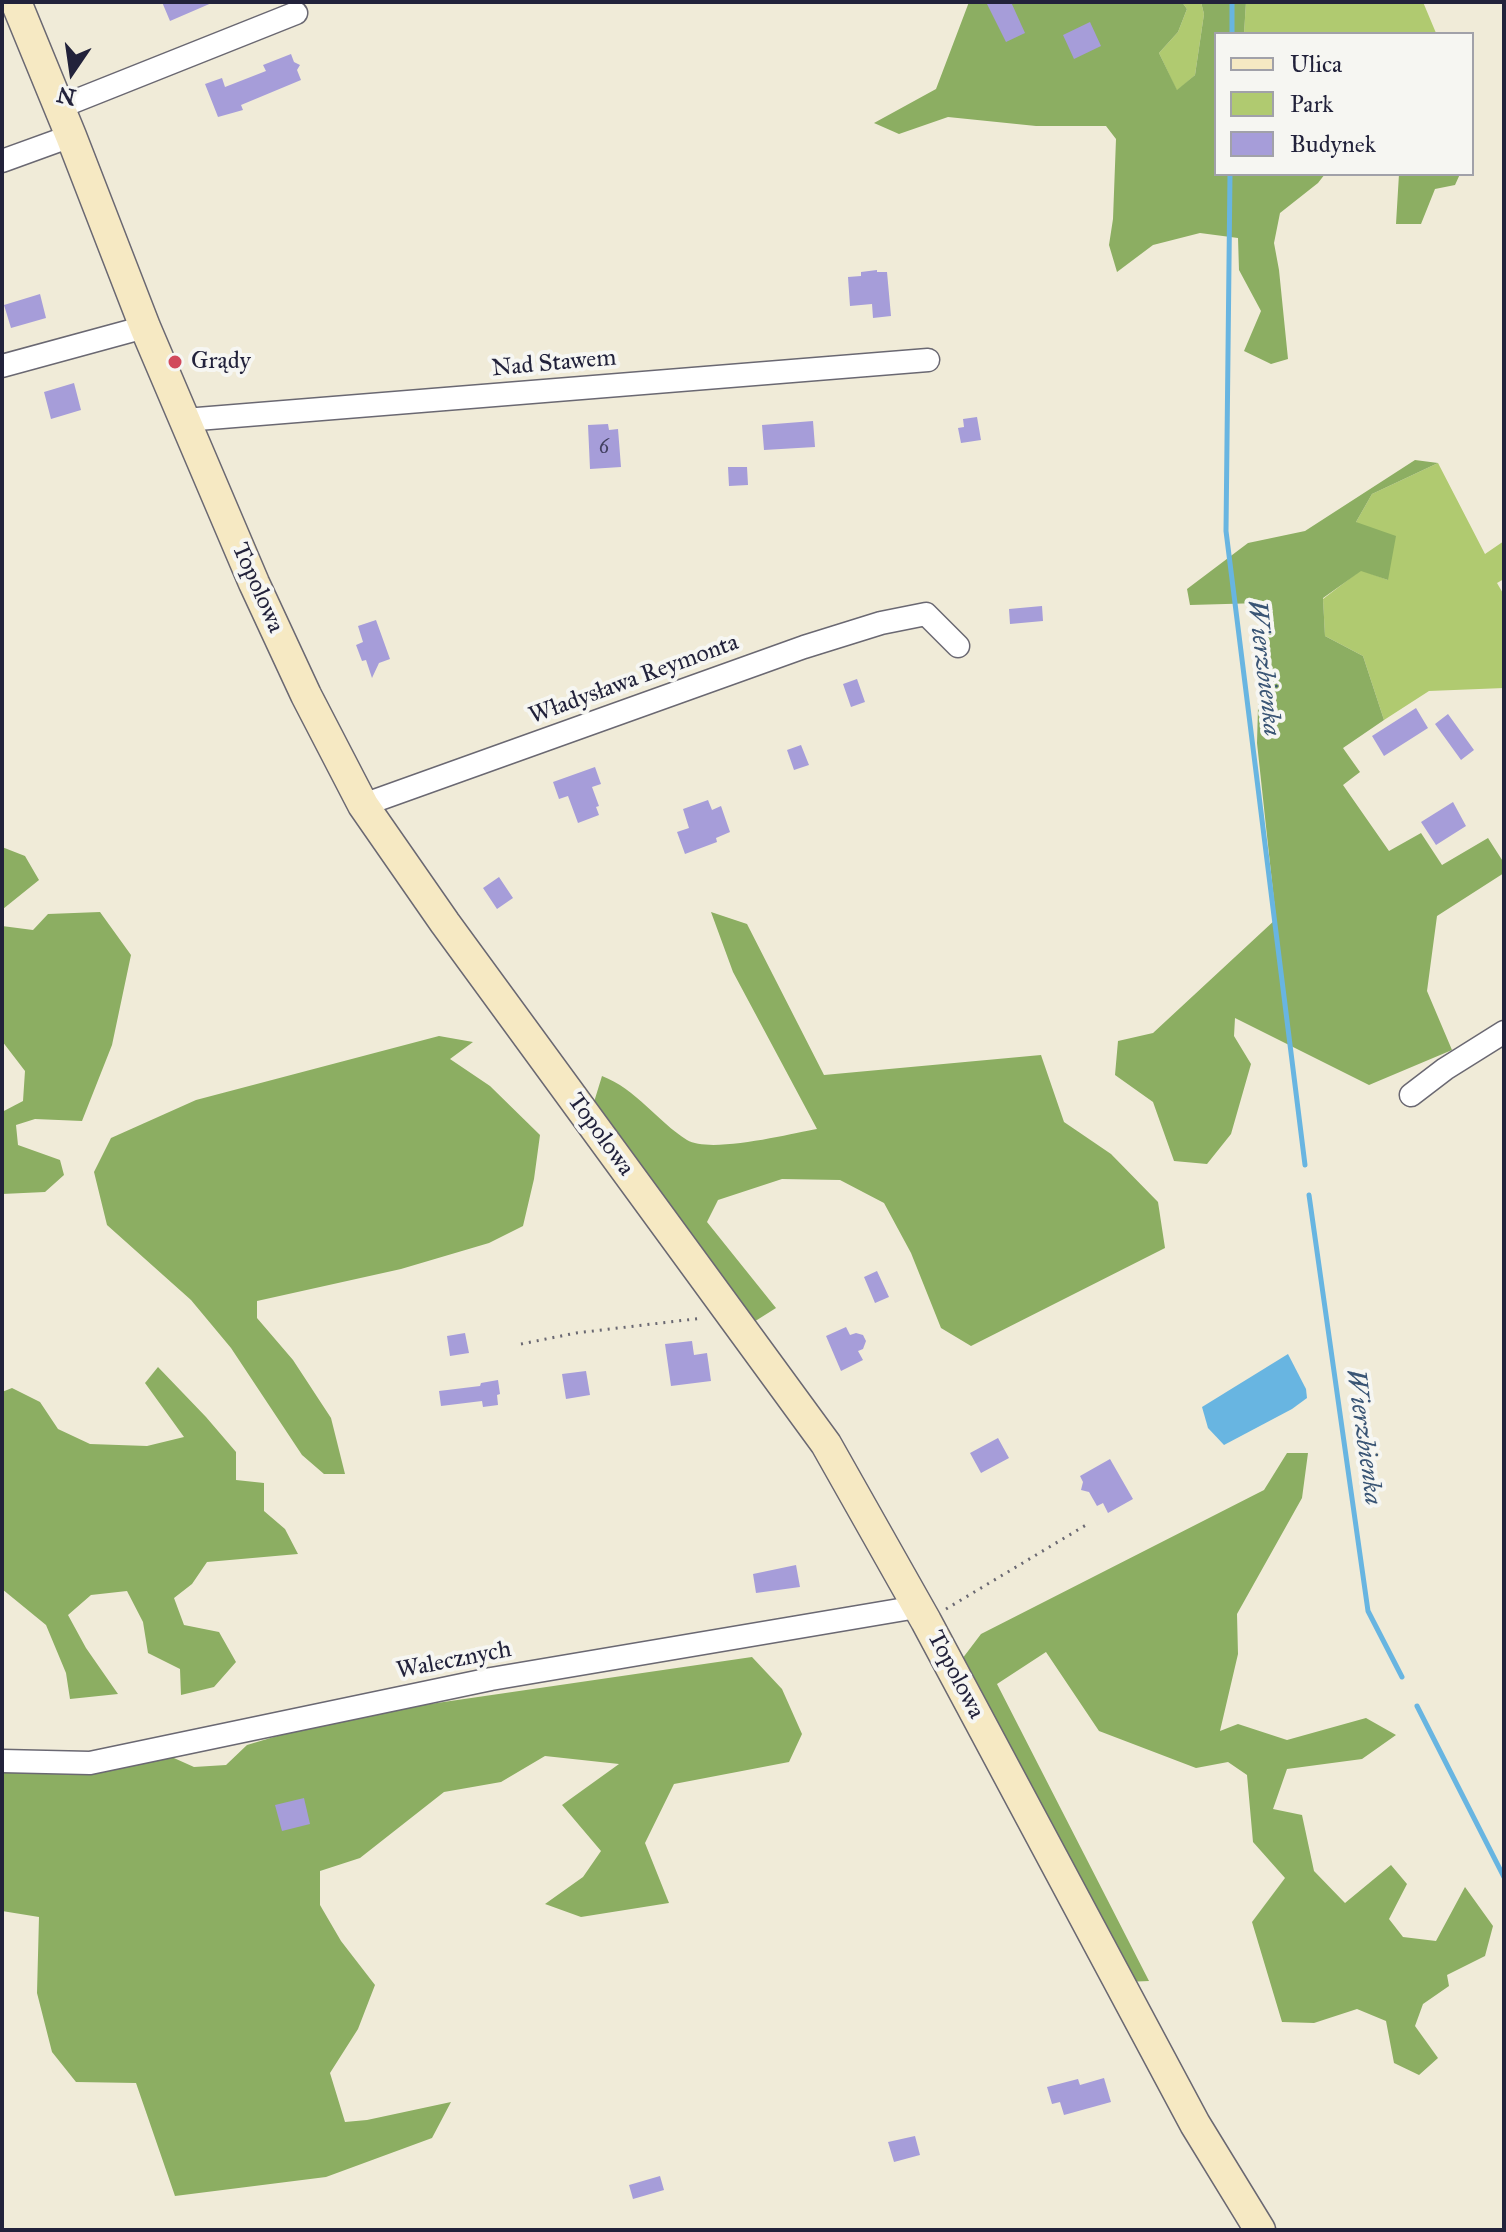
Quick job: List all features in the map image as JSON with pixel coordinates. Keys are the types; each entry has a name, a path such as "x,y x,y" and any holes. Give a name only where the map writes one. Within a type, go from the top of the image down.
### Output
{"street":[{"name":"Topolowa","path":"16,2 145,327 254,583 306,695 363,805 445,923 826,1444 922,1614 1187,2111 1260,2230"},
{"path":"60,107 296,13"},
{"path":"2,161 71,136"},
{"path":"2,366 145,327"},
{"name":"Nad Stawem","path":"185,420 928,360"},
{"name":"Władysława Reymonta","path":"363,805 804,647 881,623 926,614 958,646"},
{"path":"1411,1095 1445,1069 1504,1032"},
{"name":"Walecznych","path":"2,1761 90,1763 491,1679 922,1614"}],"path":[{"path":"521,1344 576,1333 731,1314"},
{"path":"922,1614 1086,1525"}],"green space":[{"path":"969,2 1182,2 1187,9 1178,32 1159,53 1177,90 1195,75 1204,14 1201,2 1246,2 1244,32 1214,32 1214,176 1323,176 1280,213 1274,243 1288,359 1271,364 1244,351 1261,311 1239,270 1238,238 1200,233 1153,245 1117,272 1109,245 1116,139 1106,126 1036,126 948,117 899,134 874,123 936,89"},
{"path":"1182,2 1201,2 1204,14 1195,75 1177,91 1159,53 1178,32 1187,9"},
{"path":"1246,2 1423,2 1436,32 1244,32"},
{"path":"1399,176 1459,176 1455,185 1435,189 1421,224 1396,224"},
{"path":"1415,460 1438,463 1372,494 1356,522 1396,536 1388,580 1361,571 1323,598 1325,636 1363,656 1384,720 1343,748 1360,772 1343,785 1389,851 1421,833 1442,865 1488,838 1504,863 1504,873 1437,916 1427,991 1452,1050 1369,1085 1235,1018 1234,1036 1251,1064 1231,1134 1207,1164 1174,1161 1153,1102 1115,1075 1118,1041 1153,1033 1276,919 1257,743 1261,603 1190,605 1187,589 1248,543 1305,531"},
{"path":"1438,463 1485,554 1504,541 1504,579 1497,583 1504,595 1504,688 1429,691 1384,720 1363,656 1325,636 1323,599 1361,570 1388,580 1356,522 1372,494"},
{"path":"2,847 25,856 39,880 2,913"},
{"path":"100,912 131,955 112,1045 82,1121 35,1119 16,1125 18,1145 60,1160 64,1175 45,1192 2,1194 2,1112 23,1101 25,1071 2,1041 2,926 33,930 48,914"},
{"path":"711,912 747,924 824,1075 1041,1055 1064,1122 1111,1154 1158,1202 1165,1248 971,1346 941,1328 911,1253 884,1203 840,1180 782,1179 718,1200 707,1222 776,1308 730,1337 586,1128 602,1076 636,1097 687,1140 698,1144 750,1142 817,1129 733,972"},
{"path":"439,1036 473,1042 450,1059 490,1086 540,1135 523,1226 489,1243 401,1269 257,1301 257,1318 293,1360 331,1418 345,1474 324,1474 302,1455 231,1348 191,1300 107,1225 94,1172 111,1138 196,1100"},
{"path":"158,1367 236,1452 236,1480 264,1483 264,1511 285,1529 298,1554 207,1562 192,1584 174,1598 184,1625 219,1632 236,1662 214,1687 181,1695 180,1669 148,1653 143,1622 127,1591 91,1595 68,1615 86,1648 118,1694 70,1699 66,1673 46,1625 2,1589 2,1392 12,1388 40,1402 58,1429 90,1444 147,1446 184,1437 145,1383"},
{"path":"1287,1453 1308,1453 1302,1498 1237,1614 1238,1654 1220,1731 1238,1724 1287,1740 1366,1718 1396,1735 1362,1759 1287,1769 1273,1809 1302,1815 1314,1871 1345,1903 1391,1865 1407,1884 1389,1919 1403,1937 1436,1941 1465,1887 1493,1926 1485,1956 1447,1975 1449,1986 1423,2004 1415,2026 1438,2058 1419,2075 1394,2063 1386,2021 1357,2009 1314,2023 1282,2022 1252,1922 1285,1878 1253,1842 1247,1775 1228,1762 1196,1768 1099,1731 1046,1652 997,1684 1149,1981 1125,1982 959,1663 981,1634 1264,1490"},
{"path":"752,1657 782,1689 802,1734 789,1762 674,1784 645,1843 669,1903 581,1917 545,1904 583,1877 601,1851 562,1805 619,1764 545,1756 501,1782 444,1792 360,1858 320,1871 320,1905 341,1941 375,1985 358,2029 330,2073 345,2122 451,2102 432,2138 326,2177 175,2196 136,2083 76,2082 52,2052 37,1993 39,1917 2,1911 2,1772 77,1771 156,1750 194,1767 226,1765 247,1745 341,1717"}],"water":[{"path":"1288,1354 1306,1389 1307,1398 1224,1445 1208,1428 1202,1407"}],"building":[{"path":"162,2 214,2 170,21"},
{"path":"986,2 1011,2 1025,33 1006,42"},
{"path":"1090,22 1101,46 1074,59 1063,35"},
{"path":"291,54 294,62 300,65 297,70 301,80 241,105 243,110 218,117 205,84 222,78 225,87 266,71 263,65"},
{"path":"877,270 887,272 891,316 873,318 872,304 850,306 848,277"},
{"path":"40,294 46,318 11,328 4,305"},
{"path":"74,383 81,410 51,419 44,392"},
{"path":"977,417 981,440 961,443 958,428 964,427 963,419"},
{"path":"813,421 815,447 764,450 762,425"},
{"path":"608,424 609,430 618,429 621,467 590,469 588,425"},
{"path":"728,467 747,467 748,485 729,486"},
{"path":"1042,606 1043,621 1010,624 1009,609"},
{"path":"376,620 390,659 379,663 372,678 366,660 362,661 356,645 363,642 358,626"},
{"path":"857,679 865,702 851,707 843,684"},
{"path":"1416,708 1428,728 1384,756 1372,736"},
{"path":"1448,714 1474,750 1461,760 1435,724"},
{"path":"801,745 809,765 794,770 787,750"},
{"path":"595,767 601,784 592,787 599,815 578,823 568,796 559,799 553,782"},
{"path":"708,800 712,810 721,806 730,832 716,838 717,842 685,854 677,832 689,828 683,809"},
{"path":"1453,802 1466,826 1436,845 1421,822"},
{"path":"499,877 513,898 497,909 483,888"},
{"path":"877,1271 889,1297 875,1303 864,1277"},
{"path":"846,1327 850,1335 863,1335 866,1341 863,1349 858,1351 863,1360 841,1371 826,1336"},
{"path":"465,1333 469,1353 450,1356 447,1336"},
{"path":"692,1341 694,1355 707,1353 711,1381 671,1386 665,1344"},
{"path":"586,1371 590,1395 566,1399 562,1374"},
{"path":"498,1380 498,1405 483,1407 482,1401 441,1406 439,1391 480,1386 481,1383"},
{"path":"998,1438 1009,1458 981,1473 970,1453"},
{"path":"1110,1459 1133,1499 1108,1513 1103,1503 1097,1506 1089,1492 1081,1490 1083,1482 1080,1476"},
{"path":"796,1565 800,1587 756,1593 753,1574"},
{"path":"304,1798 310,1824 282,1831 275,1805"},
{"path":"1104,2078 1111,2102 1064,2115 1060,2102 1052,2104 1047,2087 1078,2079 1080,2085"},
{"path":"915,2136 920,2155 894,2162 888,2142"},
{"path":"660,2176 664,2190 633,2199 629,2185"}],"waterway":[{"name":"Wierzbienka","path":"1232,2 1232,32"},
{"name":"Wierzbienka","path":"1230,176 1226,531 1305,1165"},
{"name":"Wierzbienka","path":"1309,1195 1368,1611 1402,1677"},
{"name":"Wierzbienka","path":"1417,1706 1504,1877"}],"place":[{"name":"Grądy","path":"175,362"}]}
